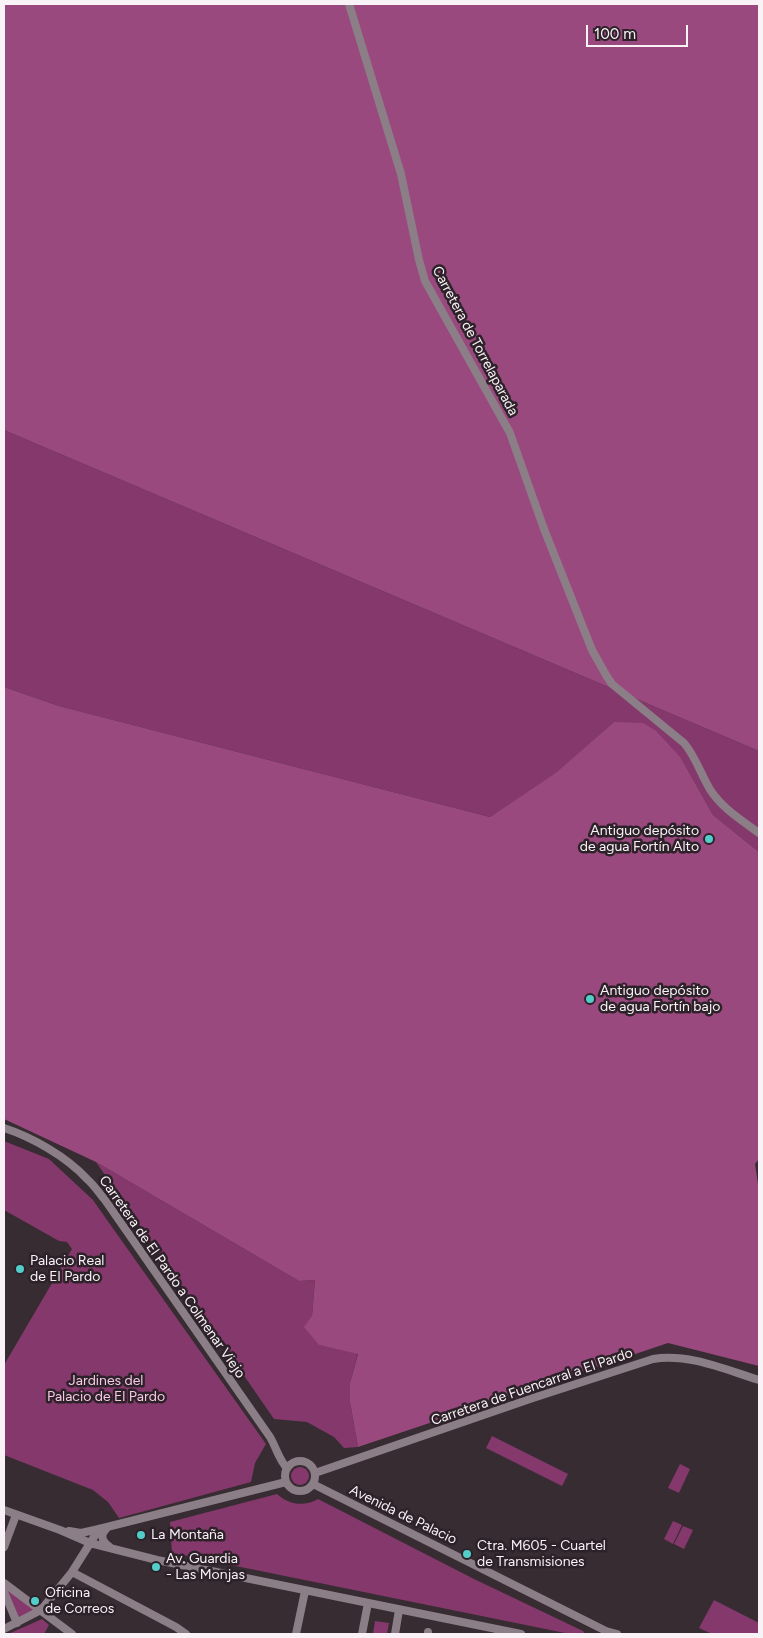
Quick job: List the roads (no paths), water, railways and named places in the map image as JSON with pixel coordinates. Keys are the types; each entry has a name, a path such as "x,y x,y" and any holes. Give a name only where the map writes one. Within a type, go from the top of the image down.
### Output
{"street":[{"name":"Carretera de Torrelaparada","path":"349,4 401,174 425,281 510,433 559,571 592,650 612,684 684,742 693,754 711,791 721,803 759,833"},
{"name":"Carretera de El Pardo a Colmenar Viejo","path":"4,1128 36,1142 60,1156 86,1177 105,1200 275,1446"},
{"name":"Carretera de Fuencarral a El Pardo","path":"315,1473 532,1398 653,1359 666,1357 690,1360 759,1380"},
{"path":"275,1446 297,1462 308,1464 315,1473 313,1484 300,1492 292,1489 286,1482 285,1475 287,1468 297,1462"},
{"path":"275,1446 283,1464 287,1468"},
{"path":"60,1530 80,1533 286,1482"},
{"name":"Avenida de Palacio","path":"313,1484 609,1633 617,1634"},
{"path":"4,1510 90,1543 116,1550 305,1591 521,1634"},
{"path":"4,1547 16,1515"},
{"path":"4,1629 41,1610 76,1574 90,1543 103,1528"},
{"path":"103,1528 102,1540 116,1550"},
{"path":"80,1533 88,1538 90,1543"},
{"path":"76,1574 186,1634"},
{"path":"4,1583 72,1634"},
{"path":"296,1634 305,1591"},
{"path":"4,1592 17,1623"},
{"path":"362,1634 368,1604"},
{"path":"394,1634 400,1610"}],"place":[{"name":"Antiguo depósito de agua Fortín Alto","path":"709,839"},
{"name":"Antiguo depósito de agua Fortín bajo","path":"590,999"},
{"name":"Palacio Real de El Pardo","path":"20,1269"},
{"name":"La Montaña","path":"141,1535"},
{"name":"Ctra. M605 - Cuartel de Transmisiones","path":"467,1554"},
{"name":"Av. Guardia - Las Monjas","path":"156,1567"},
{"name":"Oficina de Correos","path":"35,1601"}],"park label":[{"name":"Jardines del Palacio de El Pardo","path":"106,1389"}]}
